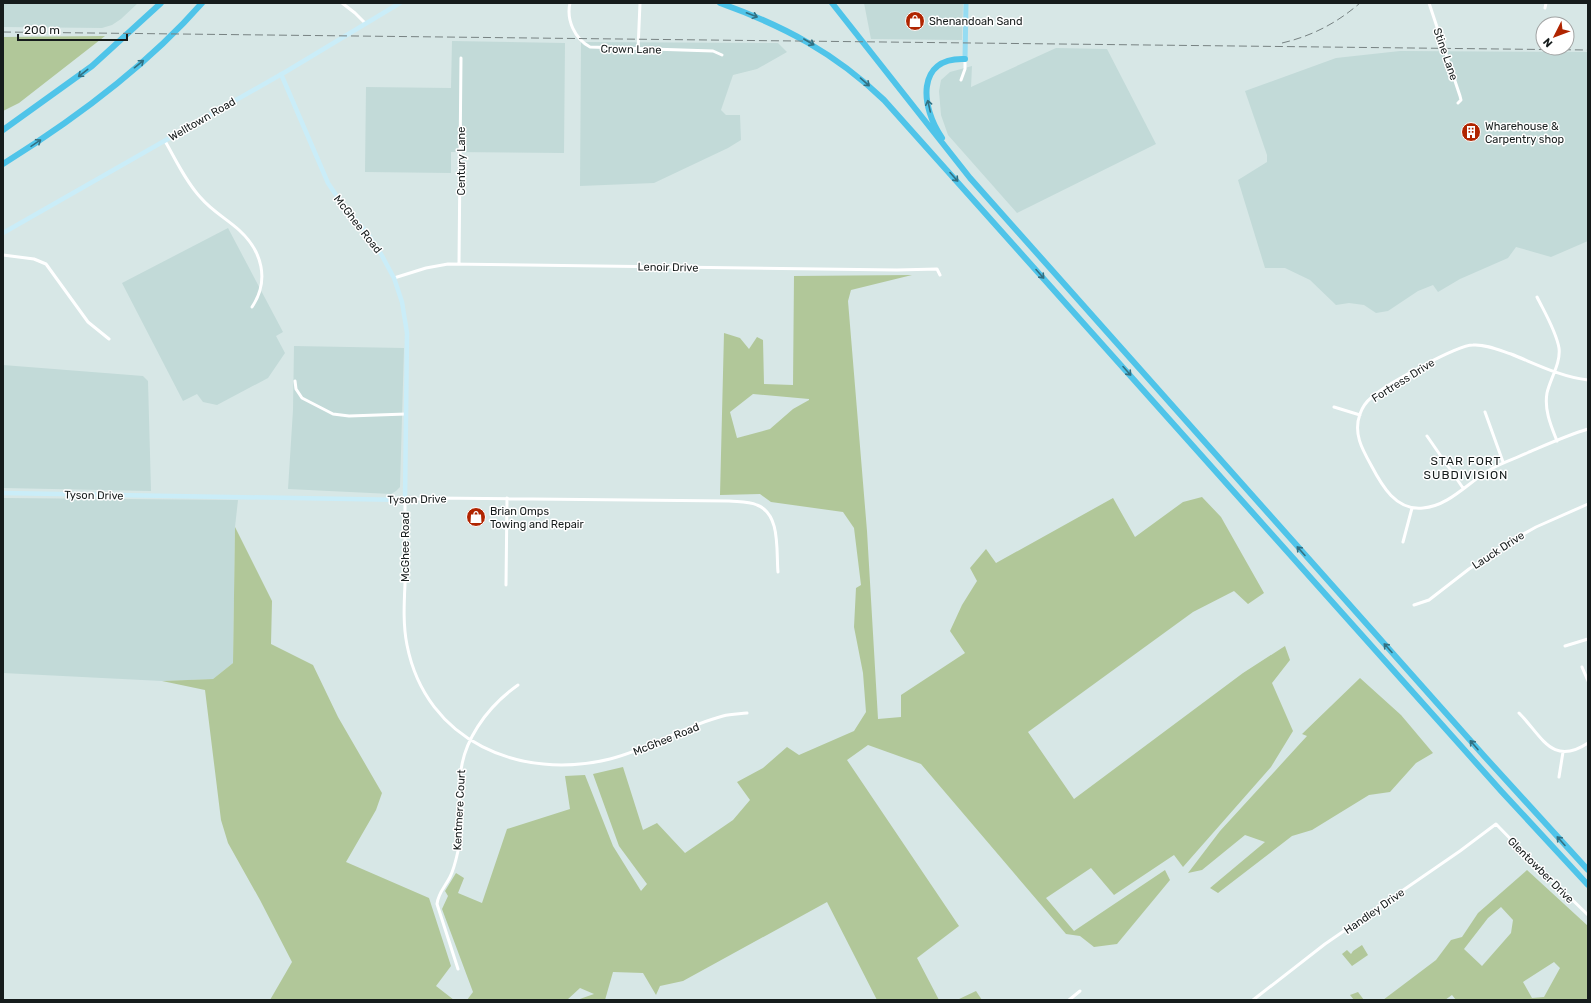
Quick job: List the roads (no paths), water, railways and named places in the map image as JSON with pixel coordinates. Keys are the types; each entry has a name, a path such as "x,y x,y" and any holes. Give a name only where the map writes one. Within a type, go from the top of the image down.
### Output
{"highway":[{"path":"145,19 157,3"},
{"path":"3,130 56,93 113,48 161,3"},
{"path":"3,164 63,124 157,50 202,3"},
{"path":"186,21 207,3"},
{"path":"720,3 782,28 834,58 868,85 897,113 1497,786 1588,884"},
{"path":"832,3 970,178 1485,757 1588,870"},
{"path":"965,59 951,59 942,62 930,74 926,89 931,114 937,130 945,142 1024,239"}],"main road":[{"path":"965,59 966,3"}],"street":[{"path":"342,3 365,23"},
{"name":"Welltown Road","path":"3,233 281,74 400,3"},
{"name":"Crown Lane","path":"570,3 568,13 571,24 580,38 587,45 594,48 713,51 722,55"},
{"path":"638,50 640,3"},
{"name":"Stine Lane","path":"1429,3 1460,96 1461,100 1458,103"},
{"path":"1545,8 1546,3"},
{"name":"Century Lane","path":"459,264 461,58"},
{"path":"961,80 965,59"},
{"name":"McGhee Road","path":"281,74 328,183 349,213 368,234 381,254 394,278 402,302 406,322 404,629 410,658 419,680 430,700 447,720 470,740 492,752 526,763 547,765 571,765 600,761 624,755 723,716 747,713"},
{"path":"165,141 198,195 239,230 254,250 262,268 263,278 259,294 252,307"},
{"path":"3,255 34,259 46,264 88,322 109,339"},
{"name":"Lenoir Drive","path":"394,278 426,268 459,264 897,270 938,269 940,275"},
{"path":"1537,297 1558,344 1559,355 1547,393 1546,407 1557,441"},
{"name":"Fortress Drive","path":"1412,508 1391,497 1377,478 1359,440 1357,433 1360,415 1365,404 1376,393 1449,352 1465,346 1481,345 1494,348 1554,371 1588,380"},
{"path":"295,381 296,389 300,395 333,414 350,416 406,414"},
{"path":"1334,407 1360,415"},
{"path":"1485,412 1503,462"},
{"path":"1403,542 1412,508 1434,506 1446,500 1481,474 1503,462 1588,429"},
{"path":"1427,436 1463,488"},
{"name":"Tyson Drive","path":"3,493 405,500 434,498 507,498 729,501 755,504 766,510 774,522 778,572"},
{"path":"506,585 507,498"},
{"name":"Lauck Drive","path":"1414,605 1430,600 1469,569 1522,534 1588,504"},
{"path":"1565,646 1588,639"},
{"path":"1582,667 1588,681"},
{"name":"Kentmere Court","path":"458,969 438,908 438,900 449,878 456,859 461,823 460,776 470,740 489,711 518,685"},
{"path":"1520,713 1550,746 1563,752 1572,752 1588,742"},
{"path":"1559,777 1563,752"},
{"name":"Glentowber Drive","path":"1496,824 1588,915"},
{"name":"Handley Drive","path":"1253,1000 1317,950 1460,851 1496,824"},
{"path":"1069,1000 1080,991"}],"railway":[{"path":"1282,43 1304,37 1324,28 1342,17 1360,3"},
{"path":"3,32 1588,50"}],"place":[{"name":"Shenandoah Sand","path":"915,21"},
{"name":"Wharehouse & Carpentry shop","path":"1471,132"},
{"name":"Brian Omps Towing and Repair","path":"476,517"}],"district":[{"name":"STAR FORT SUBDIVISION","path":"1466,468"}]}
